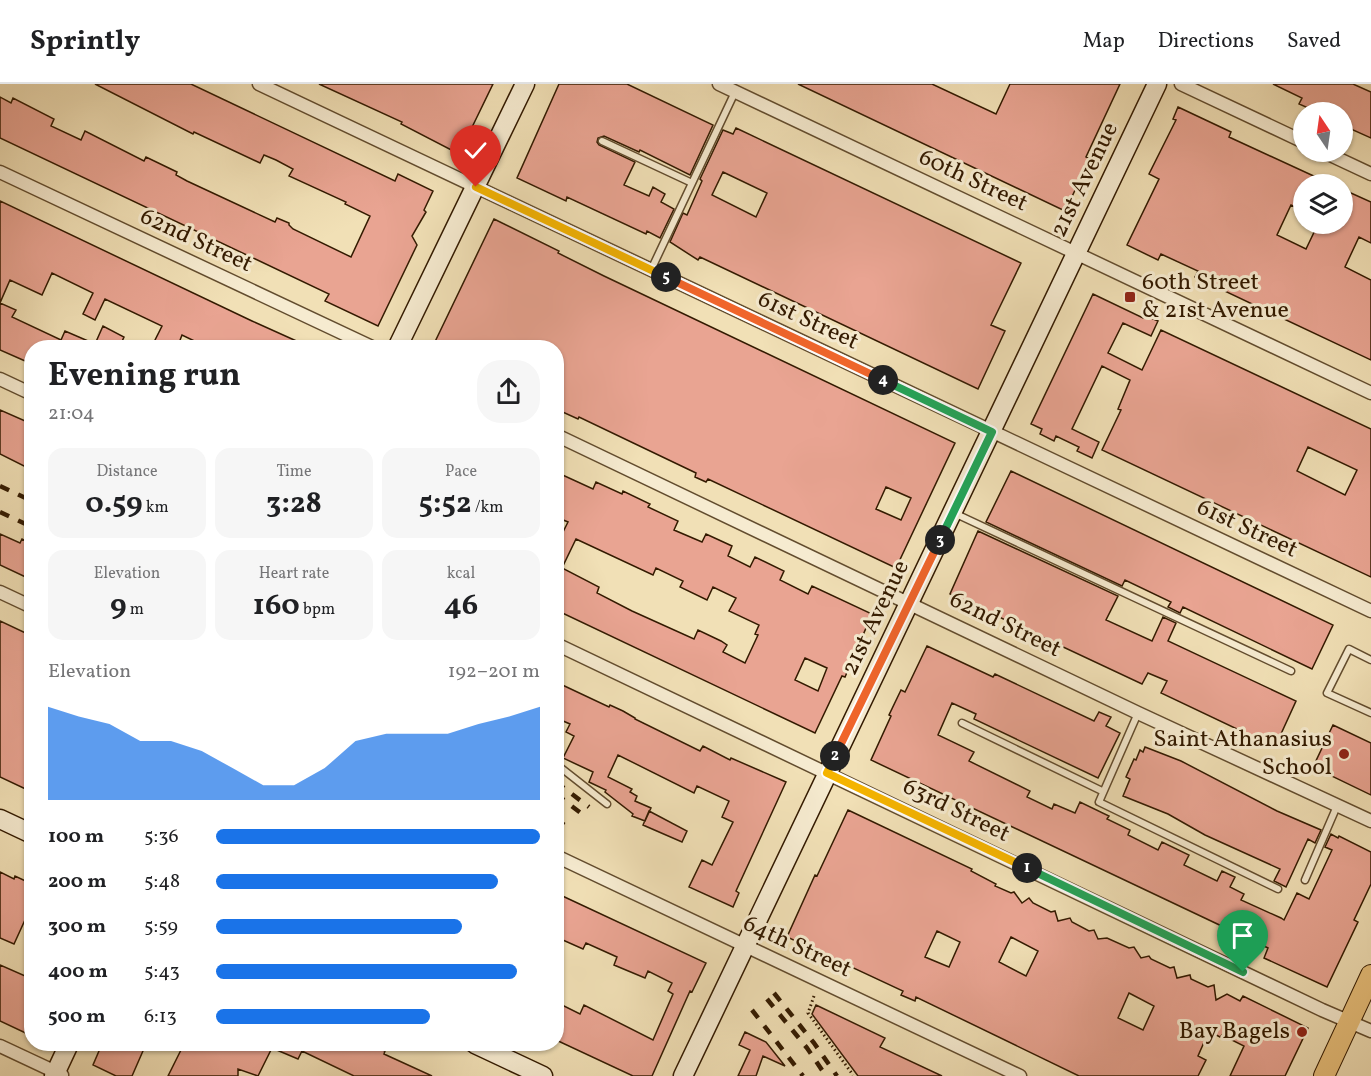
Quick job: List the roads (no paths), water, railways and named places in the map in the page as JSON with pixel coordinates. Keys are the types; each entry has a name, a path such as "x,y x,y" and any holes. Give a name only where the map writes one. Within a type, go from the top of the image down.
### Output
{"main road":[{"path":"1324,1076 1371,975"}],"street":[{"name":"61st Street","path":"259,84 1371,611"},
{"path":"401,340 525,84"},
{"name":"60th Street","path":"719,84 1371,393"},
{"name":"21st Avenue","path":"683,1076 1157,84"},
{"path":"1181,84 1293,137"},
{"path":"1345,162 1371,174"},
{"name":"62nd Street","path":"0,172 357,340"},
{"path":"0,379 24,390"},
{"name":"62nd Street","path":"564,439 1138,713 1371,821"},
{"path":"0,592 24,603"},
{"name":"63rd Street","path":"564,648 1371,1031"},
{"path":"0,819 24,830"},
{"name":"64th Street","path":"564,860 1020,1076"},
{"path":"0,1046 57,1075 66,1051"},
{"path":"490,1051 543,1076"}],"lane":[{"path":"651,270 735,92"},
{"path":"602,141 692,183"},
{"path":"953,513 1291,671"},
{"path":"1371,660 1349,649 1327,693 1371,713"},
{"path":"1138,713 1099,802 1278,889"},
{"path":"962,723 1102,791"},
{"path":"564,770 607,804"},
{"path":"1305,880 1337,806"}],"railway":[{"path":"0,486 24,497"},
{"path":"0,512 24,523"},
{"path":"564,788 589,807"},
{"path":"564,800 582,814"},
{"path":"564,825 570,829"},
{"path":"774,993 837,1076"},
{"path":"767,999 807,1048 826,1076"},
{"path":"752,1010 803,1076"}],"place":[{"name":"60th Street & 21st Avenue","path":"1130,297"},
{"name":"Saint Athanasius School","path":"1344,754"},
{"name":"Bay Bagels","path":"1302,1032"}]}
